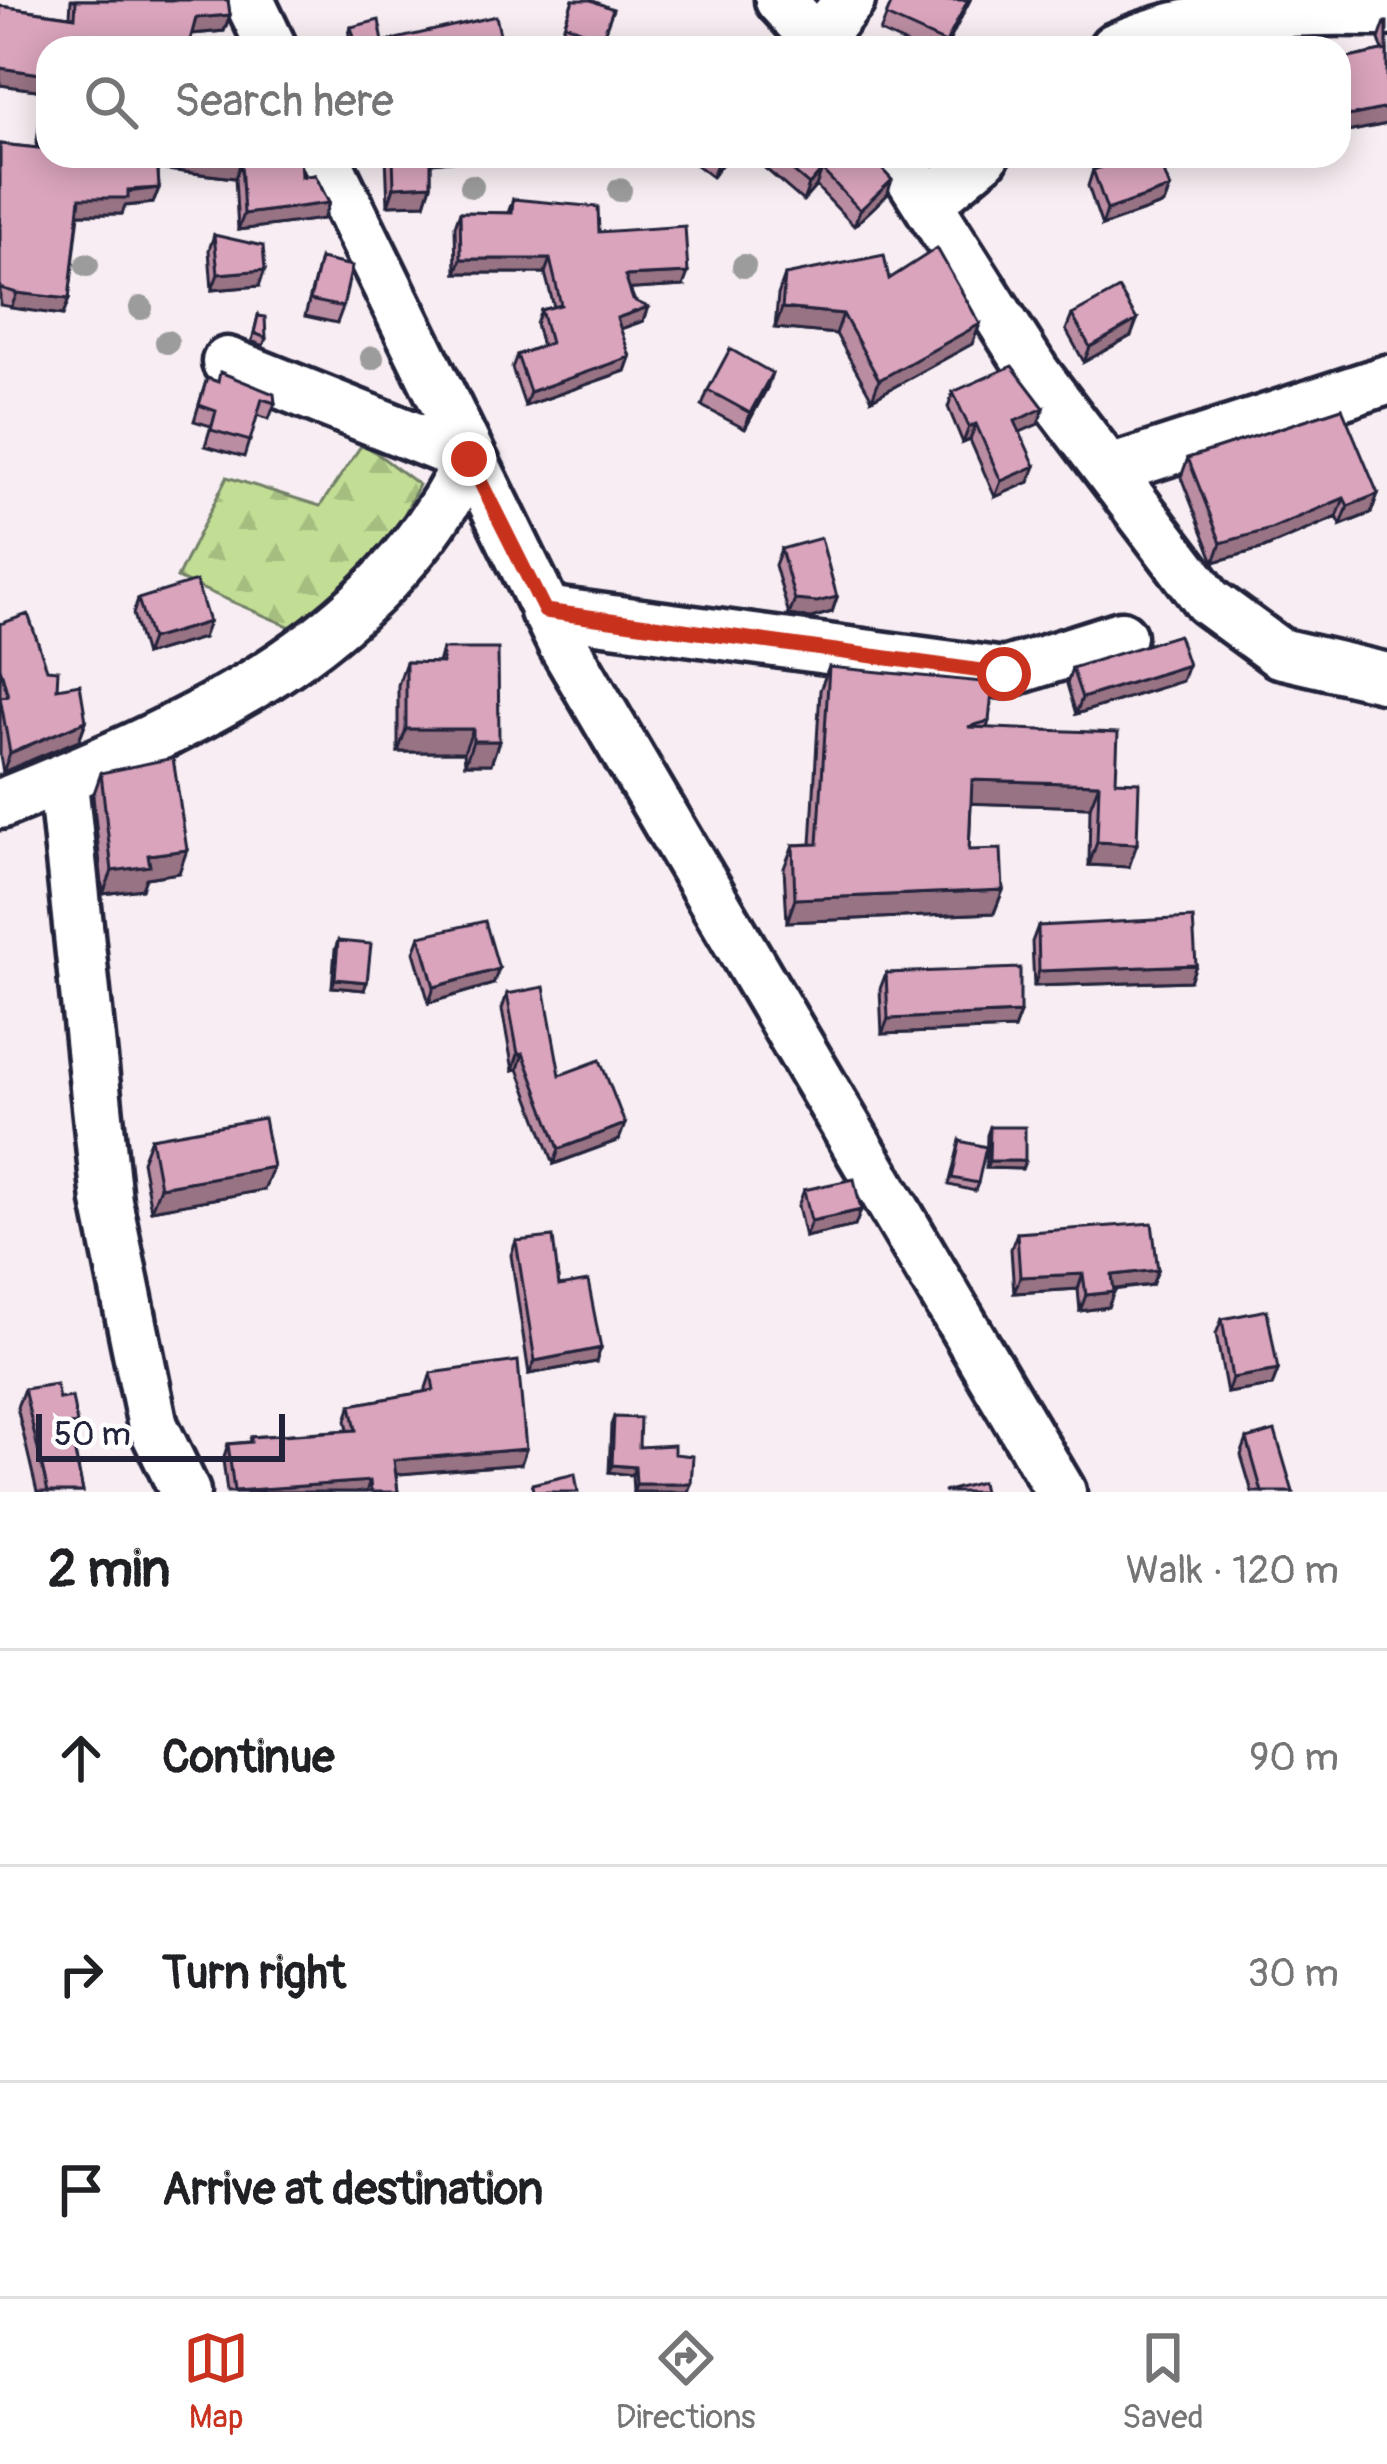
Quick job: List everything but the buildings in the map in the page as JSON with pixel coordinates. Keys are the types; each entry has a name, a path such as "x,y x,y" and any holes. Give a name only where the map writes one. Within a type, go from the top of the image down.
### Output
{"street":[{"path":"249,0 266,36"},
{"path":"779,0 814,36"},
{"path":"826,36 850,0"},
{"path":"1142,36 1222,14 1387,11"},
{"path":"330,168 545,611 1061,1492"},
{"path":"905,168 1036,373 1208,602 1280,653 1387,677"},
{"path":"929,202 970,168"},
{"path":"227,362 469,459"},
{"path":"1110,470 1387,380"},
{"path":"0,804 62,782 285,668 352,615 443,512 469,459"},
{"path":"545,611 1004,674 1121,636"},
{"path":"62,782 107,1201 153,1426 185,1492"}],"green space":[{"path":"363,443 419,485 374,575 307,634 177,578 227,477 320,506"}],"route":[{"path":"469,459 545,611 1004,674"}]}
